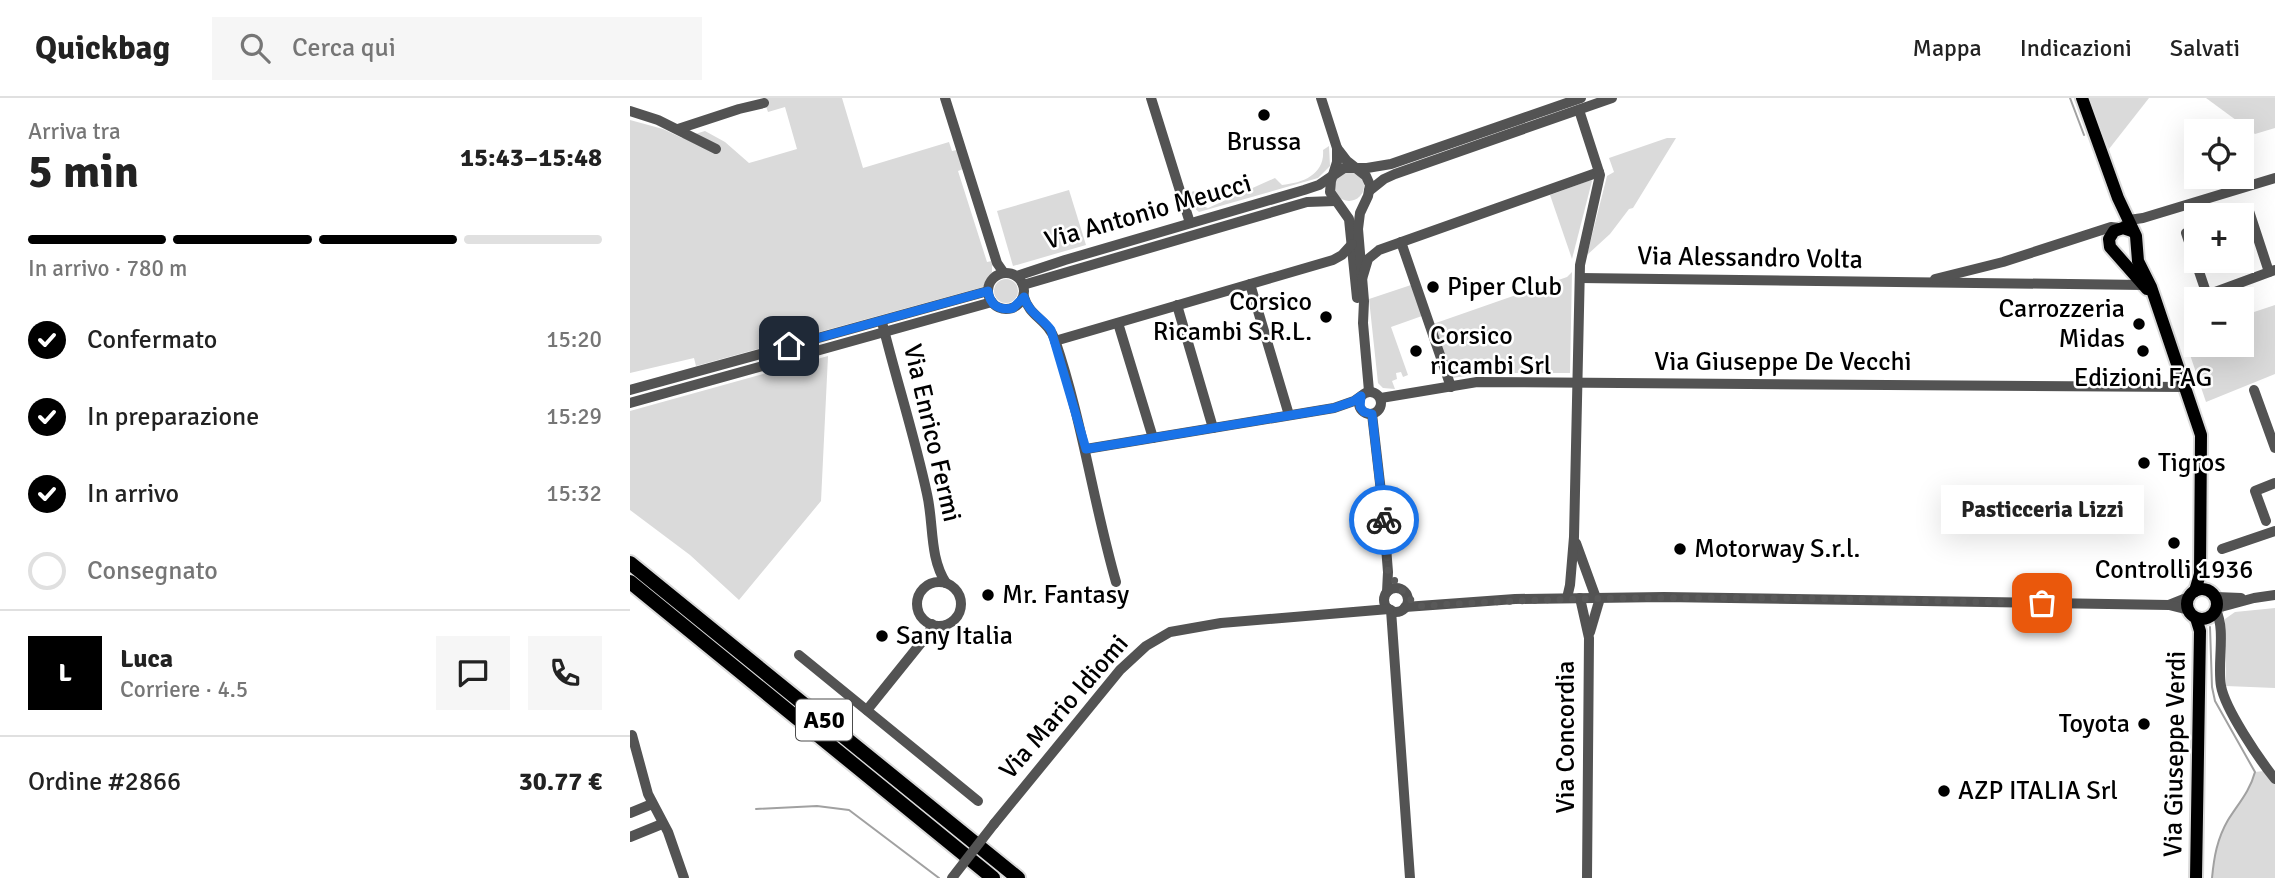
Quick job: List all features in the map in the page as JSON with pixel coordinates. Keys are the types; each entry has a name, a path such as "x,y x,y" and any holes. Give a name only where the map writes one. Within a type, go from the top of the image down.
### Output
{"highway":[{"name":"A50","path":"630,563 1018,878"},
{"name":"A50","path":"630,582 993,878"}],"main road":[{"path":"2082,98 2126,228 2137,242 2138,261 2154,298"},
{"path":"2126,228 2111,234 2116,253 2154,298"},
{"path":"2116,253 2130,254 2136,248"},
{"name":"Via Giuseppe Verdi","path":"2154,298 2201,435 2200,574 2203,608 2196,878"}],"street":[{"path":"946,98 999,270 1021,286 1025,303 1045,322 1055,341 1086,449 1116,582"},
{"path":"1151,98 1190,223"},
{"path":"1321,98 1337,148 1337,162 1330,192 1349,219 1362,279 1365,394 1359,403 1368,413 1388,572 1395,604 1394,633 1410,878"},
{"path":"1332,178 1344,168 1391,164 1580,104 1612,98"},
{"path":"678,129 739,108 764,103"},
{"path":"1567,598 1574,537 1580,265 1599,172 1580,104"},
{"path":"1338,203 1354,207 1384,179 1580,104"},
{"path":"630,111 678,129 716,149"},
{"path":"1337,148 1368,180 1367,196 1360,217 1354,270 1363,323"},
{"path":"1362,279 1368,260 1379,250 1599,172"},
{"name":"Via Antonio Meucci","path":"1021,286 1065,260 1304,190 1332,178"},
{"name":"Via Alessandro Volta","path":"1919,284 2111,227 2126,228 2144,218 2275,178"},
{"name":"Via Antonio Meucci","path":"1021,286 1307,202 1338,203"},
{"path":"2200,273 2207,295 2272,271 2254,224"},
{"path":"2089,233 2104,239 2116,253 2122,266 2119,276 2114,280 2100,283"},
{"path":"1401,242 1451,387"},
{"path":"1356,243 1379,250"},
{"path":"1055,341 1334,260 1356,243"},
{"path":"1334,260 1349,265 1354,270"},
{"path":"999,270 989,285 990,297 1001,309 1013,308 1034,314"},
{"name":"Via Alessandro Volta","path":"1580,278 2144,285"},
{"path":"1250,284 1289,415"},
{"path":"1013,308 1021,286"},
{"path":"630,390 881,320 990,297"},
{"path":"630,403 884,332 990,297"},
{"path":"1177,305 1213,428"},
{"name":"Via Enrico Fermi","path":"881,320 928,494 935,558"},
{"path":"1118,323 1153,438"},
{"name":"Via Giuseppe De Vecchi","path":"1381,398 1477,382 2185,387"},
{"path":"2254,390 2275,448"},
{"path":"1086,449 1334,408 1351,408 1368,413 1379,411 1382,406 1381,398 1378,394 1365,394 1334,408"},
{"path":"2266,521 2255,491 2275,483"},
{"path":"2222,549 2275,531"},
{"path":"1574,537 1598,598 1589,638"},
{"path":"935,558 946,583 958,593 960,608 952,621 942,625 932,624 922,616 918,604 922,591 933,577 935,558"},
{"path":"1388,572 1405,592 1395,604"},
{"path":"926,587 936,582 946,583"},
{"path":"1395,604 1421,606 1515,599 1598,598 2169,605 2203,608 2275,595"},
{"name":"Via Concordia","path":"1580,598 1589,638 1587,878"},
{"name":"Via Mario Idiomi","path":"952,878 1120,670 1146,646 1170,632 1221,623 1370,610 1395,604"},
{"path":"2203,608 2220,629 2221,686 2226,701 2264,766 2275,779"},
{"path":"867,710 929,633 932,624"},
{"path":"799,655 978,801"},
{"path":"632,735 642,777 652,804 677,853 684,878"},
{"path":"630,813 652,804"},
{"path":"630,837 662,824"}],"shaded area":[{"path":"763,98 842,98 863,168 949,142 952,151 957,150 963,169 958,171 987,262 992,261 992,272 983,287 696,366 694,358 630,373 630,120 663,129 682,138 705,131 725,142 749,163 797,149 785,107 768,112"},
{"path":"2088,98 2149,98 2109,149"},
{"path":"2206,98 2275,98 2275,128 2255,134 2254,119 2235,119"},
{"path":"1667,138 1676,138 1633,208 1629,209 1610,234 1587,255 1607,176 1614,172 1609,158"},
{"path":"1329,146 1330,166 1318,178 1199,212 1193,207 1189,193 1194,191 1200,205 1208,208 1275,178 1282,185 1312,176 1321,165 1323,150"},
{"path":"1349,171 1355,172 1363,180 1363,192 1355,200 1349,201 1343,200 1335,192 1334,186 1335,180 1343,172"},
{"path":"1592,181 1572,259 1550,195"},
{"path":"1069,190 1086,245 1013,266 997,211"},
{"path":"1572,272 1570,373 1487,373 1452,378 1433,324 1567,277"},
{"path":"1006,279 1017,286 1018,291 1011,302 1006,303 995,296 994,291 1001,280"},
{"path":"1411,285 1422,316 1391,327 1408,375 1403,377 1401,372 1396,373 1397,379 1392,381 1395,389 1383,388 1378,383 1369,299"},
{"path":"2275,305 2275,374 2206,402 2191,357 2254,357 2254,312"},
{"path":"828,356 821,501 739,600 690,555 630,510 630,411"},
{"path":"2275,608 2275,688 2226,686 2225,619 2235,612"},
{"path":"2264,771 2275,784 2275,878 2212,878 2224,827 2247,791 2255,772"}],"waterway":[{"path":"2070,98 2084,135"},
{"path":"2210,627 2215,701 2255,772 2247,791 2221,834 2212,878"},
{"path":"756,809 817,806 849,810 939,878"}],"way so far":[{"path":"1384,520 1388,572 1408,598 1421,606 1515,599 1664,597 2042,603"}],"place":[{"name":"Brussa","path":"1264,115"},
{"name":"Piper Club","path":"1433,287"},
{"name":"Corsico Ricambi S.R.L.","path":"1326,317"},
{"name":"Carrozzeria Midas","path":"2139,324"},
{"name":"Corsico ricambi Srl","path":"1416,351"},
{"name":"Edizioni FAG","path":"2143,351"},
{"name":"Tigros","path":"2144,463"},
{"name":"Controlli 1936","path":"2174,543"},
{"name":"Motorway S.r.l.","path":"1680,549"},
{"name":"Mr. Fantasy","path":"988,595"},
{"name":"Pasticceria Lizzi","path":"2042,603"},
{"name":"Sany Italia","path":"882,636"},
{"name":"Toyota","path":"2144,724"},
{"name":"AZP ITALIA Srl","path":"1944,791"}],"route":[{"path":"789,346 988,291 992,302 1001,309 1013,308 1024,297 1029,309 1051,330 1086,449 1334,408 1361,396 1360,407 1367,414 1372,414 1384,520"}]}
